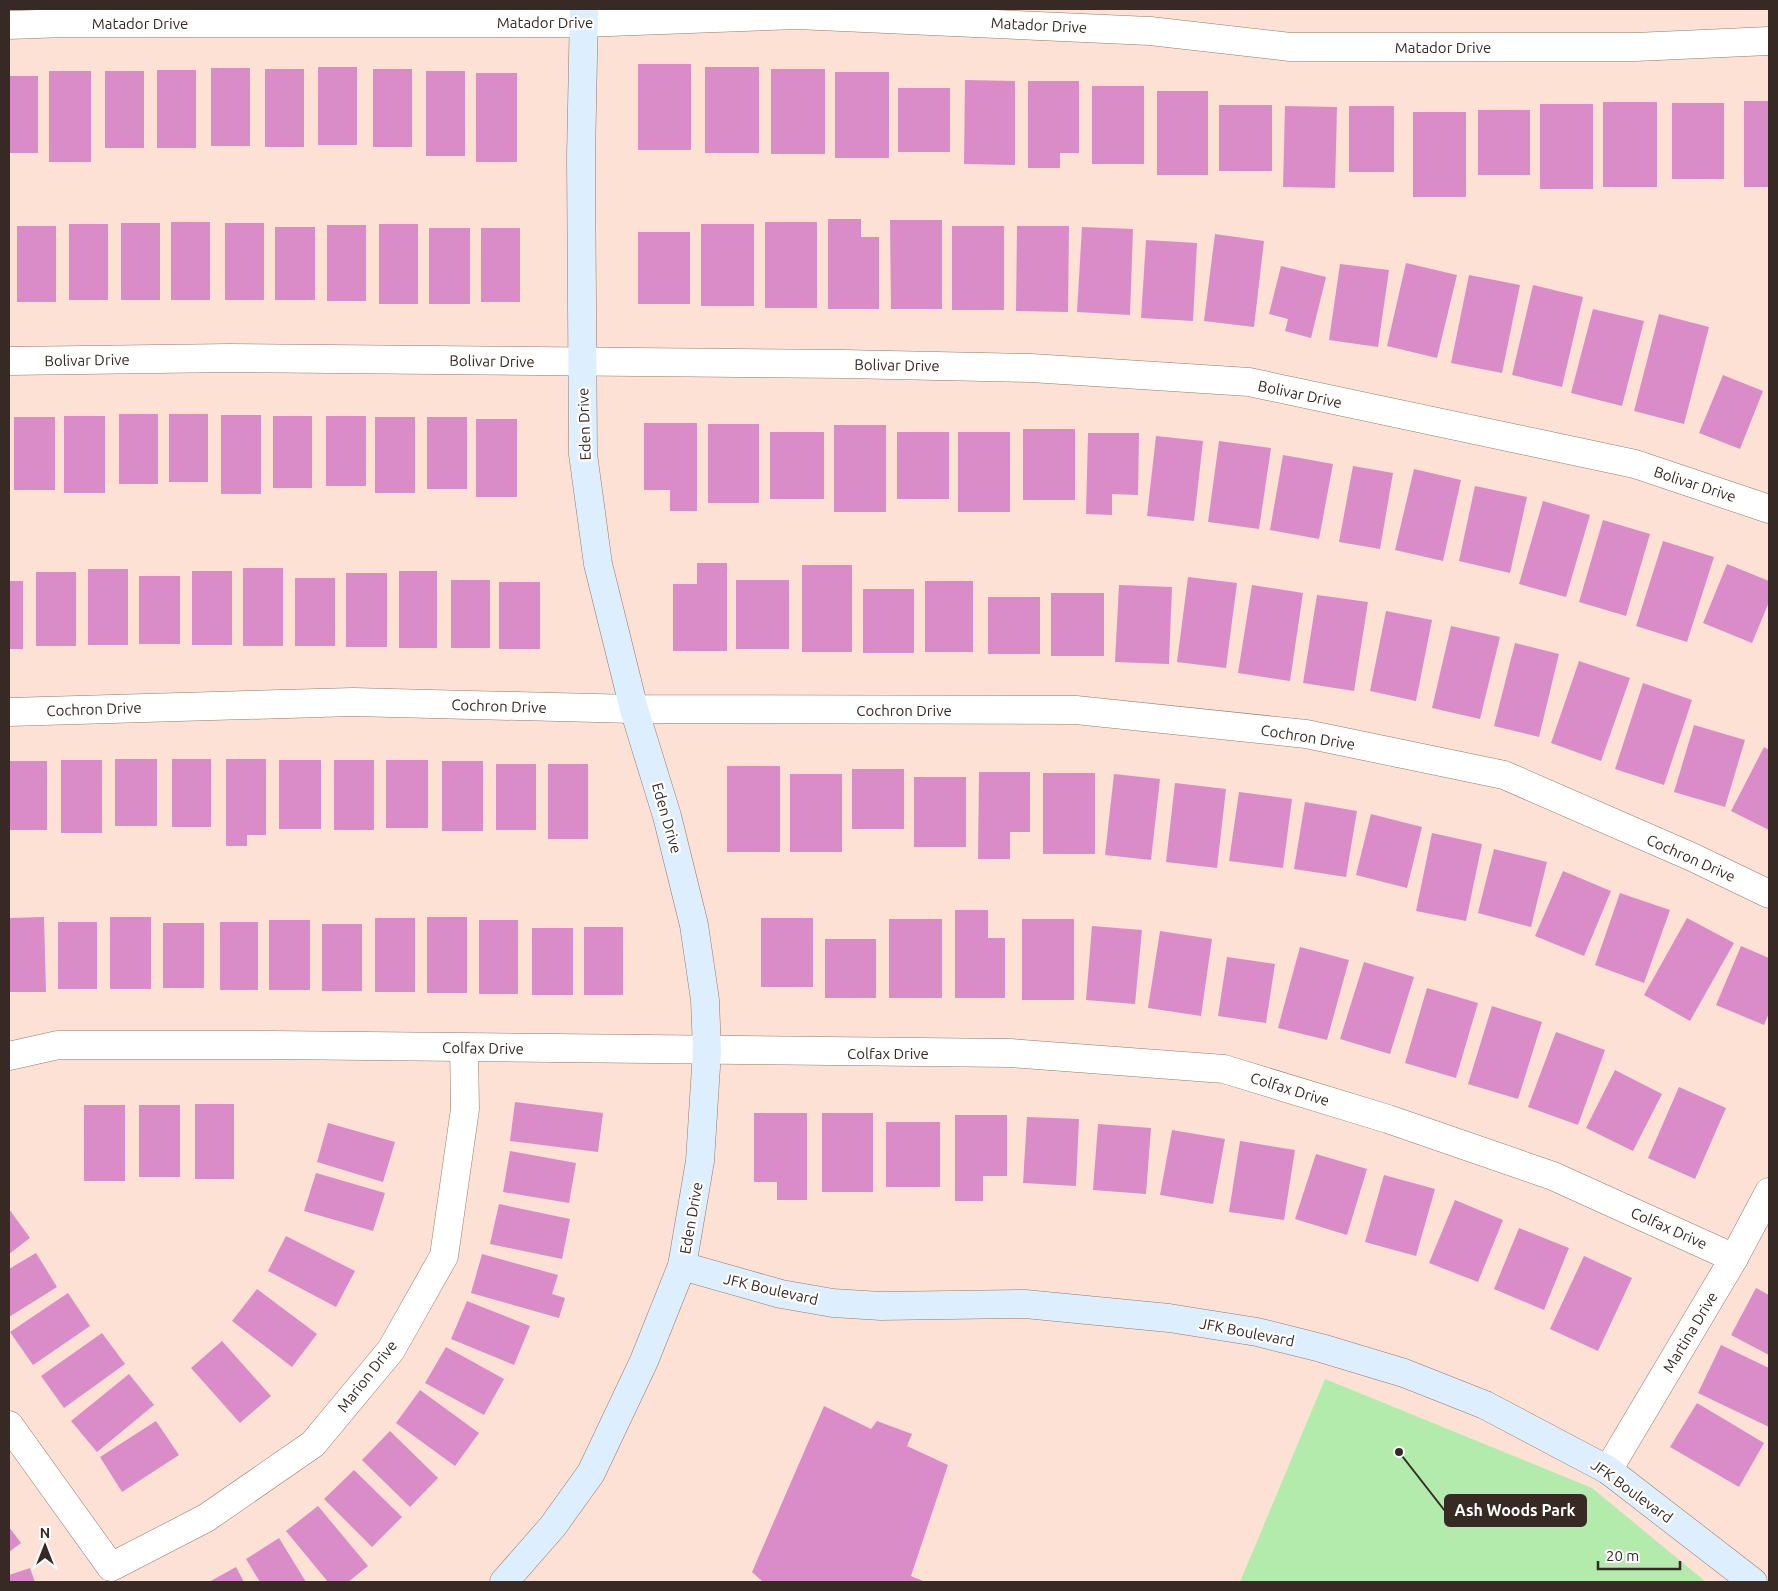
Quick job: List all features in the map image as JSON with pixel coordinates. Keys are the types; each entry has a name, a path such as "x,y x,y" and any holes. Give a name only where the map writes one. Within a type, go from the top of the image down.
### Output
{"street":[{"name":"Matador Drive","path":"9,26 66,23 797,14 1150,31 1290,47 1635,47 1769,41"},
{"name":"Eden Drive","path":"504,1582 553,1526 591,1473 644,1361 682,1266 700,1162 707,1051 704,1000 694,925 667,816 634,709 598,564 583,454 584,16"},
{"name":"Bolivar Drive","path":"9,362 230,358 1031,368 1249,382 1635,464 1769,509"},
{"name":"Cochron Drive","path":"9,712 354,702 634,709 1076,710 1306,734 1504,775 1692,857 1769,894"},
{"name":"Colfax Drive","path":"9,1056 58,1045 1010,1053 1224,1070 1388,1119 1552,1176 1734,1258"},
{"name":"Marion Drive","path":"9,1425 111,1567 206,1518 312,1444 391,1350 444,1256 464,1109 464,1048"},
{"name":"Martina Drive","path":"1608,1470 1734,1258 1769,1192"},
{"name":"JFK Boulevard","path":"682,1266 781,1294 833,1303 881,1306 1025,1304 1169,1318 1257,1332 1320,1348 1404,1373 1485,1405 1608,1470 1754,1582"}],"green space":[{"path":"1325,1379 1592,1488 1706,1582 1240,1582"}],"building":[{"path":"638,64 691,64 691,150 638,150"},
{"path":"318,67 357,67 357,145 318,145"},
{"path":"705,67 759,67 759,153 705,153"},
{"path":"211,68 250,68 250,146 211,146"},
{"path":"265,69 304,69 304,147 265,147"},
{"path":"373,69 412,69 412,147 373,147"},
{"path":"771,69 825,69 825,154 771,154"},
{"path":"157,70 196,70 196,148 157,148"},
{"path":"49,71 91,71 91,162 49,162"},
{"path":"105,71 144,71 144,148 105,148"},
{"path":"426,71 465,71 465,156 426,156"},
{"path":"835,72 889,72 889,158 835,158"},
{"path":"476,73 517,73 517,162 476,162"},
{"path":"9,76 38,76 38,153 9,153"},
{"path":"965,80 1015,81 1015,165 964,164"},
{"path":"1028,81 1079,81 1079,153 1060,153 1060,168 1028,168"},
{"path":"1092,86 1144,86 1144,164 1092,164"},
{"path":"898,88 950,88 950,152 898,152"},
{"path":"1157,91 1208,91 1208,175 1157,175"},
{"path":"1744,101 1769,101 1769,187 1744,187"},
{"path":"1603,102 1657,102 1657,187 1603,187"},
{"path":"1672,103 1724,103 1724,179 1672,179"},
{"path":"1540,104 1593,104 1593,189 1540,189"},
{"path":"1219,105 1272,105 1272,171 1219,171"},
{"path":"1285,106 1337,107 1335,188 1283,187"},
{"path":"1349,106 1394,106 1394,172 1349,172"},
{"path":"1478,110 1530,110 1530,175 1478,175"},
{"path":"1413,112 1466,112 1466,197 1413,197"},
{"path":"828,219 861,219 861,237 879,237 879,309 828,309"},
{"path":"890,220 942,220 942,309 891,309"},
{"path":"171,222 210,222 210,300 171,300"},
{"path":"765,222 817,222 817,308 765,308"},
{"path":"121,223 160,223 160,300 121,300"},
{"path":"225,223 264,223 264,300 225,300"},
{"path":"69,224 108,224 108,300 69,300"},
{"path":"379,224 418,224 418,304 379,304"},
{"path":"701,224 754,224 754,306 701,306"},
{"path":"327,225 366,225 366,301 327,301"},
{"path":"17,226 56,226 56,302 17,302"},
{"path":"952,226 1004,226 1004,310 952,310"},
{"path":"1017,226 1069,226 1068,312 1016,311"},
{"path":"275,227 315,227 315,300 275,300"},
{"path":"1082,227 1133,229 1130,315 1077,312"},
{"path":"429,228 470,228 470,304 429,304"},
{"path":"481,228 520,228 520,302 481,302"},
{"path":"638,232 690,232 690,304 638,304"},
{"path":"1215,234 1264,241 1254,327 1204,321"},
{"path":"1146,240 1197,243 1193,321 1141,318"},
{"path":"1406,263 1457,275 1437,358 1387,346"},
{"path":"1340,264 1389,270 1378,347 1329,340"},
{"path":"1281,266 1326,277 1311,338 1285,331 1288,319 1269,314"},
{"path":"1469,275 1520,285 1502,373 1451,363"},
{"path":"1533,285 1583,297 1562,387 1512,375"},
{"path":"1593,309 1644,321 1622,406 1571,393"},
{"path":"1659,314 1709,327 1684,424 1634,411"},
{"path":"1723,375 1763,391 1740,449 1699,433"},
{"path":"119,414 158,414 158,484 119,484"},
{"path":"169,414 208,414 208,482 169,482"},
{"path":"221,415 261,415 261,494 221,494"},
{"path":"64,416 105,416 105,493 64,493"},
{"path":"273,416 312,416 312,488 273,488"},
{"path":"326,416 366,416 366,486 326,486"},
{"path":"14,417 55,417 55,490 14,490"},
{"path":"375,417 415,417 415,493 375,493"},
{"path":"427,417 467,417 467,489 427,489"},
{"path":"476,419 517,419 517,497 476,497"},
{"path":"644,423 697,423 697,511 670,511 670,490 644,490"},
{"path":"708,424 759,424 759,503 708,503"},
{"path":"834,425 886,425 886,512 834,512"},
{"path":"1023,429 1075,429 1075,500 1023,500"},
{"path":"770,432 824,432 824,499 770,499"},
{"path":"897,432 949,432 949,499 897,499"},
{"path":"958,432 1010,432 1010,512 958,512"},
{"path":"1088,433 1139,433 1138,495 1112,494 1112,515 1086,514"},
{"path":"1156,436 1203,441 1194,521 1147,516"},
{"path":"1219,441 1271,448 1259,529 1208,522"},
{"path":"1283,455 1333,464 1319,539 1270,530"},
{"path":"1353,466 1393,473 1380,549 1339,542"},
{"path":"1414,469 1461,480 1443,561 1395,550"},
{"path":"1475,486 1527,497 1510,573 1459,561"},
{"path":"1543,501 1590,515 1566,597 1519,584"},
{"path":"1603,520 1650,534 1626,616 1579,602"},
{"path":"1663,541 1714,557 1687,642 1636,626"},
{"path":"697,563 727,563 727,651 673,651 673,584 697,584"},
{"path":"1727,564 1769,581 1769,602 1752,643 1703,623"},
{"path":"802,565 852,565 852,652 802,652"},
{"path":"243,568 283,568 283,646 243,646"},
{"path":"88,569 128,569 128,645 88,645"},
{"path":"192,571 232,571 232,645 192,645"},
{"path":"399,571 437,571 437,648 399,648"},
{"path":"36,572 76,572 76,646 36,646"},
{"path":"346,573 387,573 387,647 346,647"},
{"path":"139,576 180,576 180,644 139,644"},
{"path":"1188,577 1237,583 1226,668 1177,662"},
{"path":"295,578 335,578 335,646 295,646"},
{"path":"451,580 490,580 490,648 451,648"},
{"path":"736,580 789,580 789,649 736,649"},
{"path":"9,581 23,581 23,649 9,649"},
{"path":"925,581 973,581 973,652 925,652"},
{"path":"499,582 540,582 540,649 499,649"},
{"path":"1119,585 1172,587 1169,664 1115,662"},
{"path":"1252,585 1303,593 1290,681 1238,673"},
{"path":"863,589 914,589 914,653 863,653"},
{"path":"1051,593 1104,593 1104,656 1051,656"},
{"path":"1317,595 1368,602 1354,691 1303,683"},
{"path":"988,597 1040,597 1040,654 988,654"},
{"path":"1386,611 1432,620 1416,701 1370,691"},
{"path":"1451,626 1500,637 1480,719 1432,708"},
{"path":"1515,643 1559,654 1539,737 1494,726"},
{"path":"1579,661 1630,678 1601,761 1551,743"},
{"path":"1643,683 1692,700 1664,785 1615,769"},
{"path":"1694,725 1745,740 1725,807 1674,792"},
{"path":"1764,747 1769,750 1769,830 1731,811"},
{"path":"115,759 157,759 157,826 115,826"},
{"path":"172,759 211,759 211,827 172,827"},
{"path":"226,759 266,759 266,835 247,835 247,846 226,846"},
{"path":"61,760 102,760 102,833 61,833"},
{"path":"279,760 321,760 321,829 279,829"},
{"path":"334,760 374,760 374,830 334,830"},
{"path":"386,760 428,760 428,828 386,828"},
{"path":"9,761 47,761 47,830 9,830"},
{"path":"442,761 483,761 483,831 442,831"},
{"path":"496,764 536,764 536,830 496,830"},
{"path":"548,764 588,764 588,839 548,839"},
{"path":"727,766 780,766 780,852 727,852"},
{"path":"852,769 904,769 904,829 852,829"},
{"path":"979,772 1030,772 1030,832 1010,832 1010,859 978,859"},
{"path":"1043,773 1095,773 1095,854 1043,854"},
{"path":"790,774 842,774 842,852 790,852"},
{"path":"1114,774 1160,779 1151,860 1105,855"},
{"path":"914,777 966,777 966,847 914,847"},
{"path":"1175,783 1226,789 1217,868 1166,862"},
{"path":"1239,792 1292,799 1283,868 1229,861"},
{"path":"1305,802 1357,811 1346,877 1294,869"},
{"path":"1371,814 1422,827 1407,888 1356,875"},
{"path":"1432,833 1482,844 1466,921 1416,911"},
{"path":"1494,849 1547,862 1531,927 1478,913"},
{"path":"1563,871 1611,891 1584,956 1535,936"},
{"path":"1620,893 1670,910 1644,983 1595,965"},
{"path":"955,910 988,910 988,938 1005,938 1005,998 955,998"},
{"path":"44,917 46,992 9,992 9,918"},
{"path":"110,917 151,917 151,989 110,989"},
{"path":"427,917 467,917 467,993 427,993"},
{"path":"375,918 415,918 415,992 375,992"},
{"path":"761,918 813,918 813,987 761,987"},
{"path":"1687,918 1734,943 1690,1021 1644,995"},
{"path":"889,919 942,919 942,998 889,998"},
{"path":"1022,919 1074,919 1074,1000 1022,1000"},
{"path":"269,920 310,920 310,990 269,990"},
{"path":"479,920 518,920 518,994 479,994"},
{"path":"58,922 97,922 97,989 58,989"},
{"path":"220,922 258,922 258,990 220,990"},
{"path":"163,923 204,923 204,988 163,988"},
{"path":"322,924 362,924 362,991 322,991"},
{"path":"1092,926 1142,930 1135,1004 1086,1000"},
{"path":"584,927 623,927 623,995 584,995"},
{"path":"532,928 573,928 573,995 532,995"},
{"path":"1160,931 1212,939 1201,1016 1148,1008"},
{"path":"825,939 876,939 876,998 825,998"},
{"path":"1741,946 1769,958 1769,1013 1764,1025 1716,1005"},
{"path":"1300,947 1349,960 1327,1040 1278,1028"},
{"path":"1227,957 1275,964 1266,1023 1218,1016"},
{"path":"1364,962 1414,977 1390,1054 1340,1039"},
{"path":"1427,988 1478,1003 1456,1078 1405,1063"},
{"path":"1492,1006 1542,1022 1518,1099 1468,1084"},
{"path":"1556,1032 1605,1050 1578,1125 1528,1107"},
{"path":"1615,1070 1662,1094 1633,1151 1586,1128"},
{"path":"1679,1087 1726,1108 1695,1179 1648,1158"},
{"path":"515,1102 603,1113 598,1152 510,1141"},
{"path":"195,1104 234,1104 234,1179 195,1179"},
{"path":"84,1105 125,1105 125,1181 84,1181"},
{"path":"139,1105 180,1105 180,1177 139,1177"},
{"path":"754,1113 807,1113 807,1200 777,1200 777,1182 754,1182"},
{"path":"822,1113 873,1113 873,1192 822,1192"},
{"path":"955,1115 1007,1115 1007,1176 983,1176 983,1201 955,1201"},
{"path":"1027,1117 1079,1119 1076,1186 1023,1183"},
{"path":"886,1122 940,1122 940,1187 886,1187"},
{"path":"328,1123 395,1142 383,1182 317,1162"},
{"path":"1098,1124 1151,1128 1146,1194 1093,1190"},
{"path":"1172,1130 1225,1139 1213,1204 1160,1195"},
{"path":"1240,1141 1295,1150 1284,1220 1229,1212"},
{"path":"510,1151 576,1163 569,1203 503,1192"},
{"path":"1316,1154 1367,1169 1347,1235 1295,1219"},
{"path":"316,1173 385,1193 373,1231 304,1211"},
{"path":"1384,1175 1435,1189 1416,1256 1365,1242"},
{"path":"1455,1200 1503,1220 1478,1282 1429,1263"},
{"path":"499,1204 570,1219 562,1259 490,1244"},
{"path":"9,1209 30,1238 9,1254"},
{"path":"1519,1228 1569,1248 1544,1310 1494,1289"},
{"path":"286,1236 355,1271 336,1307 268,1271"},
{"path":"36,1253 57,1287 9,1317 9,1269"},
{"path":"482,1254 558,1275 552,1294 565,1298 559,1318 471,1293"},
{"path":"1584,1256 1632,1278 1598,1351 1550,1329"},
{"path":"1756,1288 1769,1295 1769,1355 1731,1335"},
{"path":"257,1289 317,1334 292,1367 232,1321"},
{"path":"68,1293 90,1326 33,1365 10,1332"},
{"path":"467,1301 530,1326 514,1365 451,1339"},
{"path":"102,1333 125,1364 64,1408 41,1376"},
{"path":"222,1341 271,1396 240,1423 191,1368"},
{"path":"1721,1345 1769,1368 1769,1427 1698,1393"},
{"path":"446,1347 504,1379 484,1415 425,1383"},
{"path":"129,1374 154,1405 97,1452 71,1421"},
{"path":"420,1390 479,1433 455,1466 396,1423"},
{"path":"1697,1403 1764,1443 1739,1487 1670,1447"},
{"path":"824,1406 871,1429 877,1421 912,1434 907,1446 948,1465 911,1576 925,1582 763,1582 752,1572"},
{"path":"156,1421 179,1455 122,1492 100,1457"},
{"path":"390,1431 438,1478 410,1507 362,1460"},
{"path":"354,1470 402,1517 372,1547 324,1499"},
{"path":"318,1506 368,1566 348,1582 328,1582 286,1531"},
{"path":"9,1527 21,1543 9,1552"},
{"path":"279,1538 306,1582 260,1582 246,1559"},
{"path":"236,1567 244,1582 209,1582"},
{"path":"30,1568 35,1582 9,1582 9,1575"}],"place":[{"name":"Ash Woods Park","path":"1399,1452"}]}
